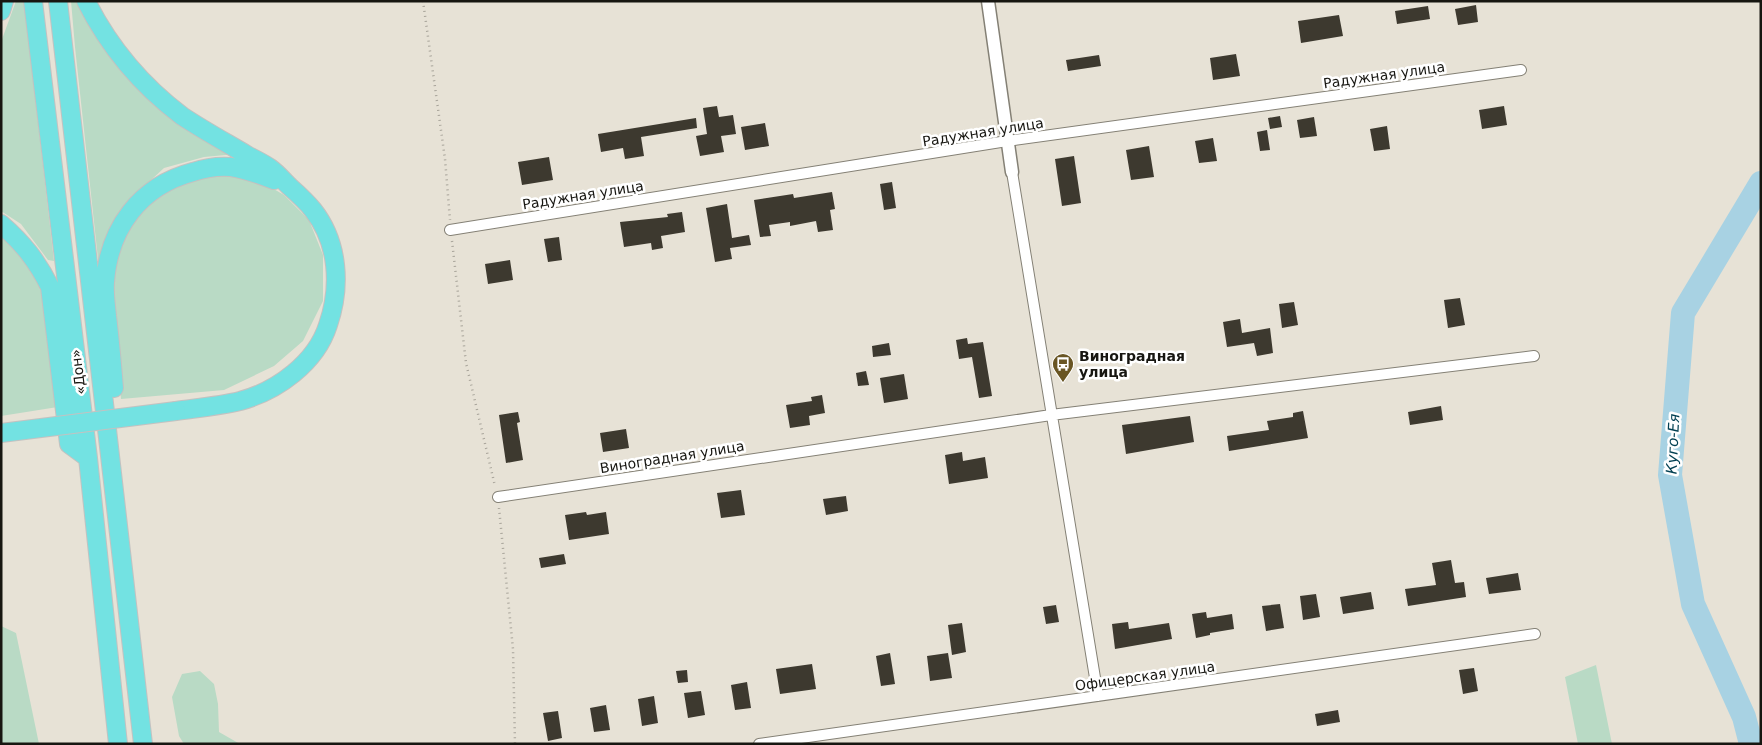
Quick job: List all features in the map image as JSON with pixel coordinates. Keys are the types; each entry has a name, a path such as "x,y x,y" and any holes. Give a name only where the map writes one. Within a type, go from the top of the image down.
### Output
{"highway":[{"path":"1,11 4,1"},
{"name":"«Дон»","path":"33,1 88,458 118,744"},
{"name":"«Дон»","path":"58,1 143,744"},
{"path":"1,434 240,401 264,392 286,379 304,364 316,350 326,331 333,310 336,291 336,270 325,230 314,211 270,168 183,116 152,91 123,61 104,34 86,1"},
{"path":"113,485 120,458 104,284 109,252 118,230 129,213 144,197 164,183 184,174 207,168 230,167 254,172 291,187"},
{"path":"1,224 18,240 38,264 50,287 69,444 88,458"}],"street":[{"path":"988,1 1007,141 1098,696"},
{"name":"Радужная улица","path":"450,230 1007,141 1521,70"},
{"name":"Виноградная улица","path":"498,497 1051,415 1534,356"},
{"name":"Офицерская улица","path":"759,744 1535,634"}],"path":[{"path":"423,1 445,159 450,230 466,363 498,497 513,649 515,744"}],"green space":[{"path":"16,1 24,1 54,261 48,260 21,224 1,211 1,42"},
{"path":"71,1 79,1 105,46 236,154 204,157 164,168 124,205 103,246 99,268 75,47"},
{"path":"227,174 260,181 284,195 309,220 323,255 323,301 303,341 274,366 224,390 121,399 112,292 116,249 137,213 163,191 193,178"},
{"path":"1,233 36,273 52,317 64,406 1,416"},
{"path":"1,626 16,633 39,744 1,744"},
{"path":"1596,665 1612,744 1578,744 1565,677"},
{"path":"200,671 214,684 218,704 219,732 240,744 184,744 179,736 172,697 182,674"}],"building":[{"path":"1476,5 1478,22 1458,25 1455,9"},
{"path":"1428,6 1430,19 1397,24 1395,11"},
{"path":"1339,15 1343,36 1301,43 1298,21"},
{"path":"1236,54 1240,76 1213,80 1210,58"},
{"path":"1099,55 1101,66 1068,71 1066,60"},
{"path":"717,106 719,117 733,115 736,134 721,136 724,152 700,156 696,136 707,134 703,108"},
{"path":"1504,106 1507,125 1482,129 1479,110"},
{"path":"1280,116 1282,127 1270,129 1268,118"},
{"path":"1314,117 1317,136 1300,138 1297,120"},
{"path":"696,118 697,128 641,137 644,156 625,159 623,148 601,152 598,134"},
{"path":"765,123 769,146 745,150 741,127"},
{"path":"1387,126 1390,149 1374,151 1370,129"},
{"path":"1267,130 1270,150 1260,151 1257,132"},
{"path":"1213,138 1217,161 1199,163 1195,141"},
{"path":"1149,146 1154,177 1131,180 1126,150"},
{"path":"1074,156 1081,203 1062,206 1055,159"},
{"path":"549,157 553,180 522,185 518,162"},
{"path":"892,182 896,208 884,210 880,184"},
{"path":"832,192 835,209 830,210 833,230 818,232 816,221 790,226 790,222 769,225 771,236 760,237 754,200 793,194 794,198"},
{"path":"727,204 732,238 749,235 751,245 730,248 732,259 715,262 706,208"},
{"path":"682,212 685,232 661,236 663,248 652,250 651,243 624,247 620,222 668,217 667,214"},
{"path":"559,237 562,260 548,262 544,239"},
{"path":"510,260 513,280 488,284 485,264"},
{"path":"1460,298 1465,325 1448,328 1444,300"},
{"path":"1294,302 1298,325 1282,328 1279,304"},
{"path":"1240,319 1242,333 1270,328 1273,353 1257,356 1254,343 1227,347 1223,322"},
{"path":"967,338 968,344 983,342 992,396 979,398 972,357 959,359 956,340"},
{"path":"889,343 891,355 873,357 872,346"},
{"path":"866,371 869,385 858,386 856,373"},
{"path":"904,374 908,399 884,403 880,378"},
{"path":"822,395 825,413 809,416 810,425 790,428 786,405 812,401 811,397"},
{"path":"1441,406 1443,420 1410,425 1408,412"},
{"path":"1303,411 1308,438 1229,451 1227,436 1269,430 1267,421 1293,417 1293,413"},
{"path":"518,412 520,422 517,423 523,460 506,463 499,415"},
{"path":"1190,416 1194,442 1126,454 1122,425"},
{"path":"626,429 629,448 603,452 600,433"},
{"path":"962,452 963,461 985,457 988,478 949,484 945,455"},
{"path":"741,490 745,515 721,518 717,493"},
{"path":"846,496 848,511 826,515 823,499"},
{"path":"586,512 587,515 606,512 609,534 569,540 565,515"},
{"path":"564,554 566,564 541,568 539,558"},
{"path":"1451,560 1455,583 1464,582 1466,597 1408,606 1405,589 1436,585 1432,563"},
{"path":"1518,573 1521,590 1489,594 1486,578"},
{"path":"1371,592 1374,609 1343,614 1340,597"},
{"path":"1316,594 1320,617 1303,620 1300,596"},
{"path":"1280,604 1284,628 1266,631 1262,606"},
{"path":"1056,605 1059,622 1046,624 1043,607"},
{"path":"1206,612 1207,618 1232,614 1234,629 1210,633 1210,635 1196,638 1192,614"},
{"path":"1128,622 1129,629 1169,623 1172,639 1115,649 1112,624"},
{"path":"962,623 966,652 952,655 948,625"},
{"path":"890,653 895,684 881,686 876,656"},
{"path":"948,653 952,678 930,681 927,656"},
{"path":"812,664 816,689 780,694 776,669"},
{"path":"1474,668 1478,691 1463,694 1459,670"},
{"path":"687,670 688,682 678,683 676,671"},
{"path":"747,682 751,708 735,710 731,685"},
{"path":"701,691 705,715 688,718 684,693"},
{"path":"654,696 658,723 642,726 638,699"},
{"path":"606,705 610,730 594,732 590,708"},
{"path":"1338,710 1340,722 1317,726 1315,714"},
{"path":"558,711 562,738 548,741 543,713"}],"waterway":[{"name":"Куго-Ея","path":"1751,744 1744,717 1693,604 1670,475 1683,313 1761,183"}],"place":[{"name":"Виноградная улица","path":"1063,383"}]}
